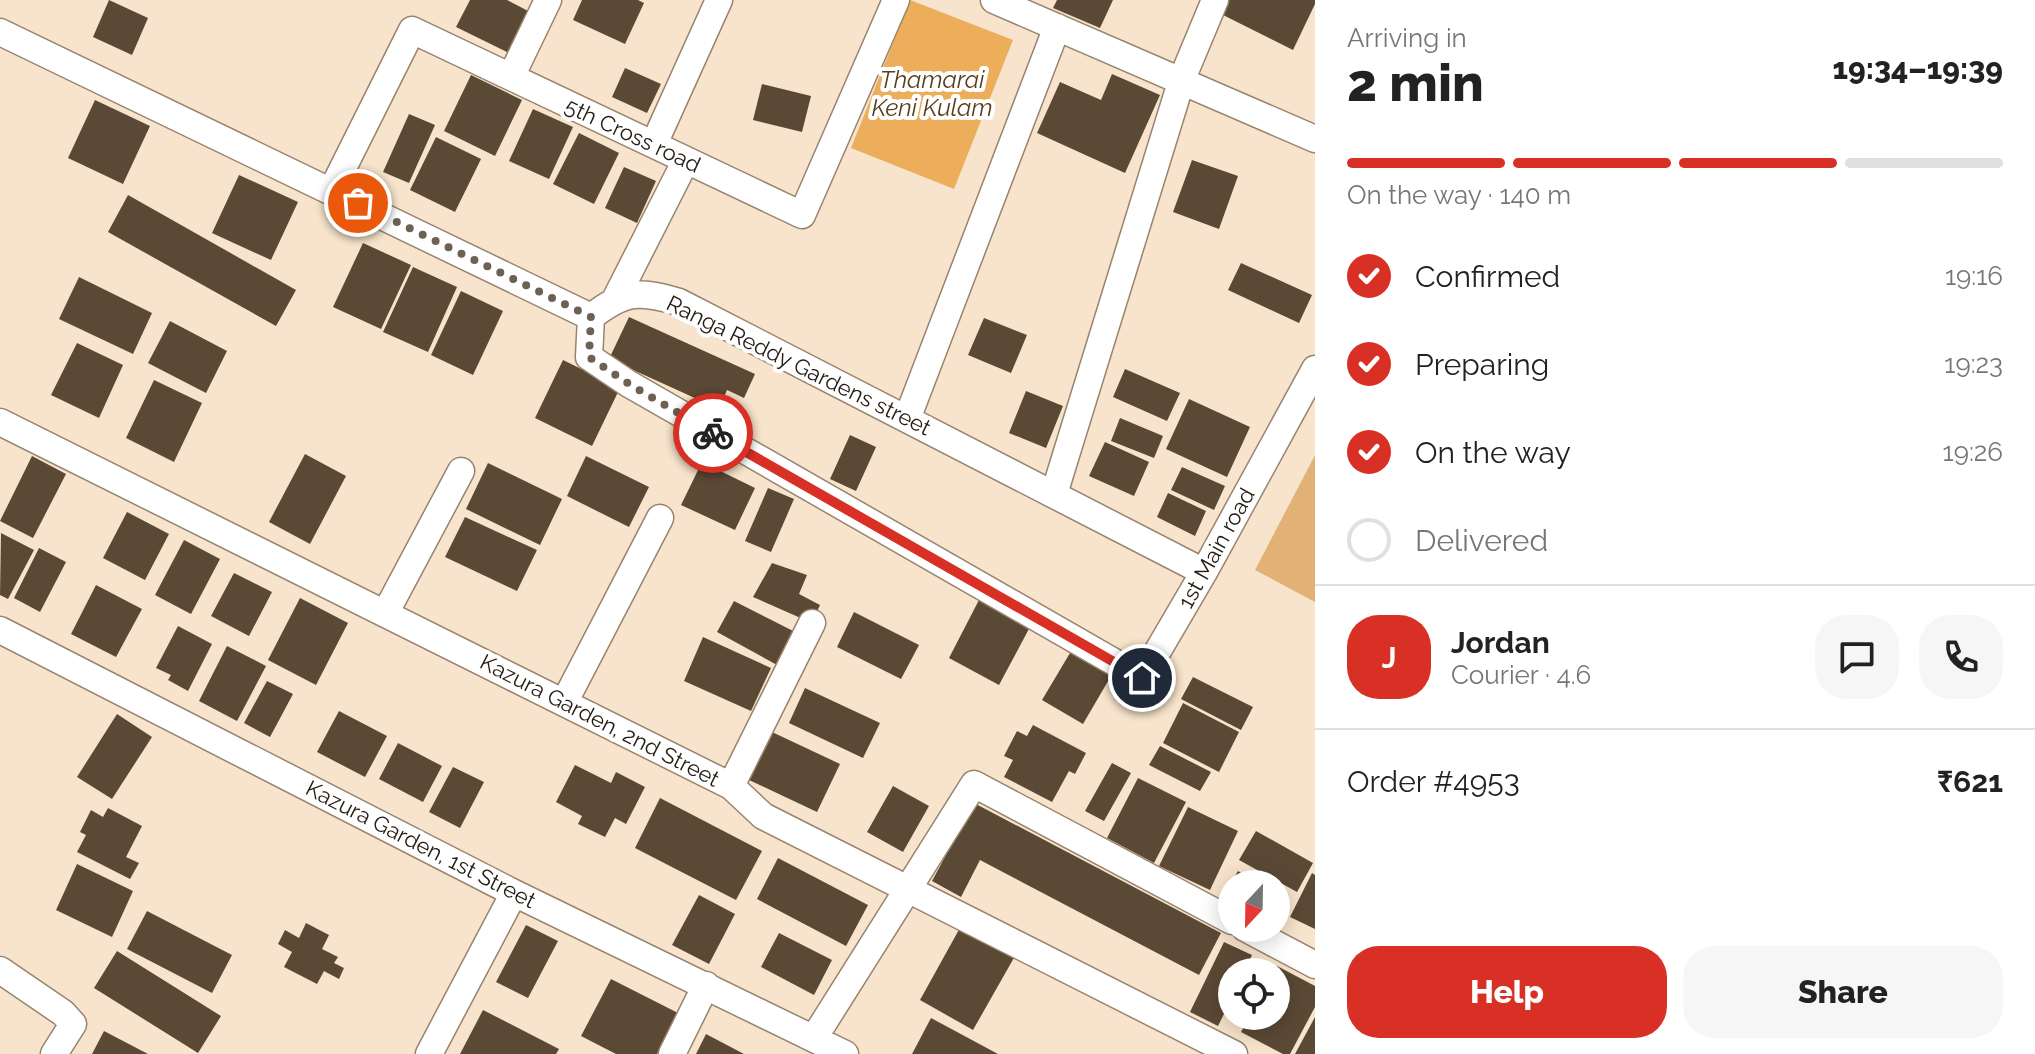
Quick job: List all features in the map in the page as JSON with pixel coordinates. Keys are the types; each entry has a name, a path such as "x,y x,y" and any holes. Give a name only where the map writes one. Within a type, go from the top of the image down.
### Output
{"street":[{"path":"511,77 548,0"},
{"path":"654,144 719,0"},
{"name":"5th Cross road","path":"332,190 412,30 802,215 896,0"},
{"path":"994,0 1315,139"},
{"path":"1054,494 1182,79 1215,0"},
{"path":"907,419 1057,27"},
{"path":"0,32 591,317 616,298 686,160"},
{"name":"Ranga Reddy Gardens street","path":"616,298 653,294 679,302 1204,572"},
{"name":"1st Main road","path":"591,317 589,357 629,384 1142,678 1315,369"},
{"name":"Kazura Garden, 2nd Street","path":"0,422 731,786 763,816 1234,1054"},
{"path":"386,612 461,471"},
{"path":"565,701 660,518"},
{"path":"731,786 812,623"},
{"name":"Kazura Garden, 1st Street","path":"0,630 514,893 845,1054"},
{"path":"814,1038 974,784 1218,914"},
{"path":"429,1054 514,893"},
{"path":"1271,942 1315,965"},
{"path":"0,970 73,1024 54,1054"},
{"path":"672,1054 706,985"}],"shaded area":[{"path":"1315,455 1315,602 1255,570"}],"water":[{"name":"Thamarai Keni Kulam","path":"910,0 1013,40 954,189 851,148"}],"building":[{"path":"109,0 148,18 132,55 93,37"},
{"path":"470,0 507,0 530,12 509,53 456,27"},
{"path":"582,0 638,0 644,3 625,44 573,20"},
{"path":"1057,0 1113,0 1100,28 1053,8"},
{"path":"1225,0 1315,0 1315,4 1293,50 1219,13"},
{"path":"625,68 661,84 647,113 612,97"},
{"path":"1112,74 1160,95 1125,173 1037,133 1060,82 1101,100"},
{"path":"471,75 522,100 495,156 444,131"},
{"path":"762,84 811,96 802,132 753,120"},
{"path":"95,100 150,126 123,184 68,158"},
{"path":"533,109 573,127 549,179 509,161"},
{"path":"409,114 435,125 409,183 383,172"},
{"path":"579,133 619,153 594,204 553,184"},
{"path":"436,137 481,159 455,212 410,190"},
{"path":"1192,160 1238,176 1219,229 1173,212"},
{"path":"624,167 656,181 637,223 605,208"},
{"path":"239,175 298,202 271,260 212,233"},
{"path":"128,195 296,290 276,326 108,232"},
{"path":"363,243 411,265 381,329 333,307"},
{"path":"1241,263 1312,295 1299,323 1228,290"},
{"path":"413,267 457,287 428,352 383,332"},
{"path":"79,277 152,313 133,354 59,319"},
{"path":"461,291 503,311 473,375 431,355"},
{"path":"629,317 755,374 744,398 727,390 719,409 609,359"},
{"path":"984,318 1027,335 1011,373 968,355"},
{"path":"170,321 227,351 206,393 148,363"},
{"path":"77,343 123,365 99,418 51,395"},
{"path":"563,360 620,388 592,446 535,418"},
{"path":"1125,369 1180,393 1167,421 1113,397"},
{"path":"154,380 202,403 174,462 126,438"},
{"path":"1026,391 1063,406 1046,448 1009,433"},
{"path":"1189,399 1250,427 1227,477 1166,449"},
{"path":"1120,418 1163,436 1154,458 1111,441"},
{"path":"850,435 876,447 856,491 830,479"},
{"path":"1105,442 1149,462 1134,496 1089,476"},
{"path":"305,454 346,476 310,544 269,522"},
{"path":"32,456 66,474 33,538 0,521"},
{"path":"586,456 649,487 629,527 567,496"},
{"path":"702,462 755,488 735,530 681,505"},
{"path":"488,463 562,499 540,545 466,509"},
{"path":"1182,467 1225,486 1214,510 1171,490"},
{"path":"768,488 794,499 771,552 745,541"},
{"path":"1168,493 1206,511 1195,536 1157,517"},
{"path":"127,512 169,534 145,580 103,558"},
{"path":"465,517 537,550 517,591 445,557"},
{"path":"1,533 34,550 8,599 0,595"},
{"path":"184,540 220,559 191,614 155,595"},
{"path":"39,548 66,562 40,612 14,598"},
{"path":"772,563 807,575 799,594 820,605 812,623 753,597"},
{"path":"234,573 272,592 249,636 211,616"},
{"path":"96,585 142,609 116,657 71,634"},
{"path":"300,598 348,623 316,685 268,660"},
{"path":"980,598 1031,625 999,685 949,658"},
{"path":"734,601 805,637 788,671 717,632"},
{"path":"854,612 919,645 901,679 837,647"},
{"path":"178,626 212,644 188,691 168,680 171,675 156,668"},
{"path":"703,637 771,668 751,711 684,681"},
{"path":"227,646 266,666 237,721 199,701"},
{"path":"1070,653 1111,676 1083,724 1042,700"},
{"path":"1193,677 1253,707 1241,730 1181,699"},
{"path":"267,681 293,694 270,737 244,723"},
{"path":"805,688 880,723 863,758 789,723"},
{"path":"1183,703 1239,732 1219,772 1163,743"},
{"path":"339,711 387,736 365,777 317,752"},
{"path":"117,714 152,737 112,799 77,777"},
{"path":"1033,725 1086,753 1075,774 1069,771 1052,802 1004,777 1013,760 1004,756 1017,731 1027,736"},
{"path":"772,732 840,764 817,812 749,780"},
{"path":"398,743 442,766 423,802 379,779"},
{"path":"1160,746 1211,772 1200,791 1149,765"},
{"path":"1112,763 1131,773 1104,821 1085,811"},
{"path":"575,765 611,783 616,772 645,787 626,824 615,818 605,837 578,824 582,816 556,802"},
{"path":"453,767 484,782 460,828 429,812"},
{"path":"1138,778 1186,802 1154,863 1107,838"},
{"path":"893,786 929,806 903,852 867,832"},
{"path":"660,798 762,851 736,900 635,848"},
{"path":"974,803 1218,931 1218,939 1199,975 980,860 961,897 932,881"},
{"path":"1188,807 1238,831 1210,890 1159,866"},
{"path":"108,808 142,826 126,857 139,863 130,879 77,852 86,835 80,832 91,810 103,817"},
{"path":"1256,831 1313,863 1297,892 1290,888 1290,870 1257,870 1239,860"},
{"path":"778,858 868,905 846,946 757,899"},
{"path":"77,864 133,891 112,937 56,910"},
{"path":"1312,873 1315,875 1315,929 1290,917"},
{"path":"699,895 735,914 709,964 672,945"},
{"path":"147,911 232,955 212,993 127,949"},
{"path":"306,923 329,935 322,949 338,957 334,963 344,968 339,979 324,971 317,984 284,967 292,952 278,944 285,930 299,938"},
{"path":"526,925 558,941 528,998 496,982"},
{"path":"961,926 1015,956 973,1030 920,1000"},
{"path":"779,933 832,960 814,995 761,967"},
{"path":"1224,942 1252,955 1251,958 1218,958 1218,1026 1190,1012"},
{"path":"117,951 221,1016 198,1053 94,988"},
{"path":"1290,973 1315,986 1315,1007 1290,1054 1283,1054 1241,1032 1290,1030"},
{"path":"611,979 678,1013 657,1054 616,1054 581,1036"},
{"path":"483,1010 559,1049 556,1054 460,1054"},
{"path":"1315,1017 1315,1054 1295,1054"},
{"path":"931,1018 998,1054 912,1054"},
{"path":"104,1031 148,1054 92,1054"},
{"path":"706,1034 744,1054 696,1054"}],"way so far":[{"path":"358,203 591,317 589,357 713,433"}],"route":[{"path":"713,433 1142,678"}]}
